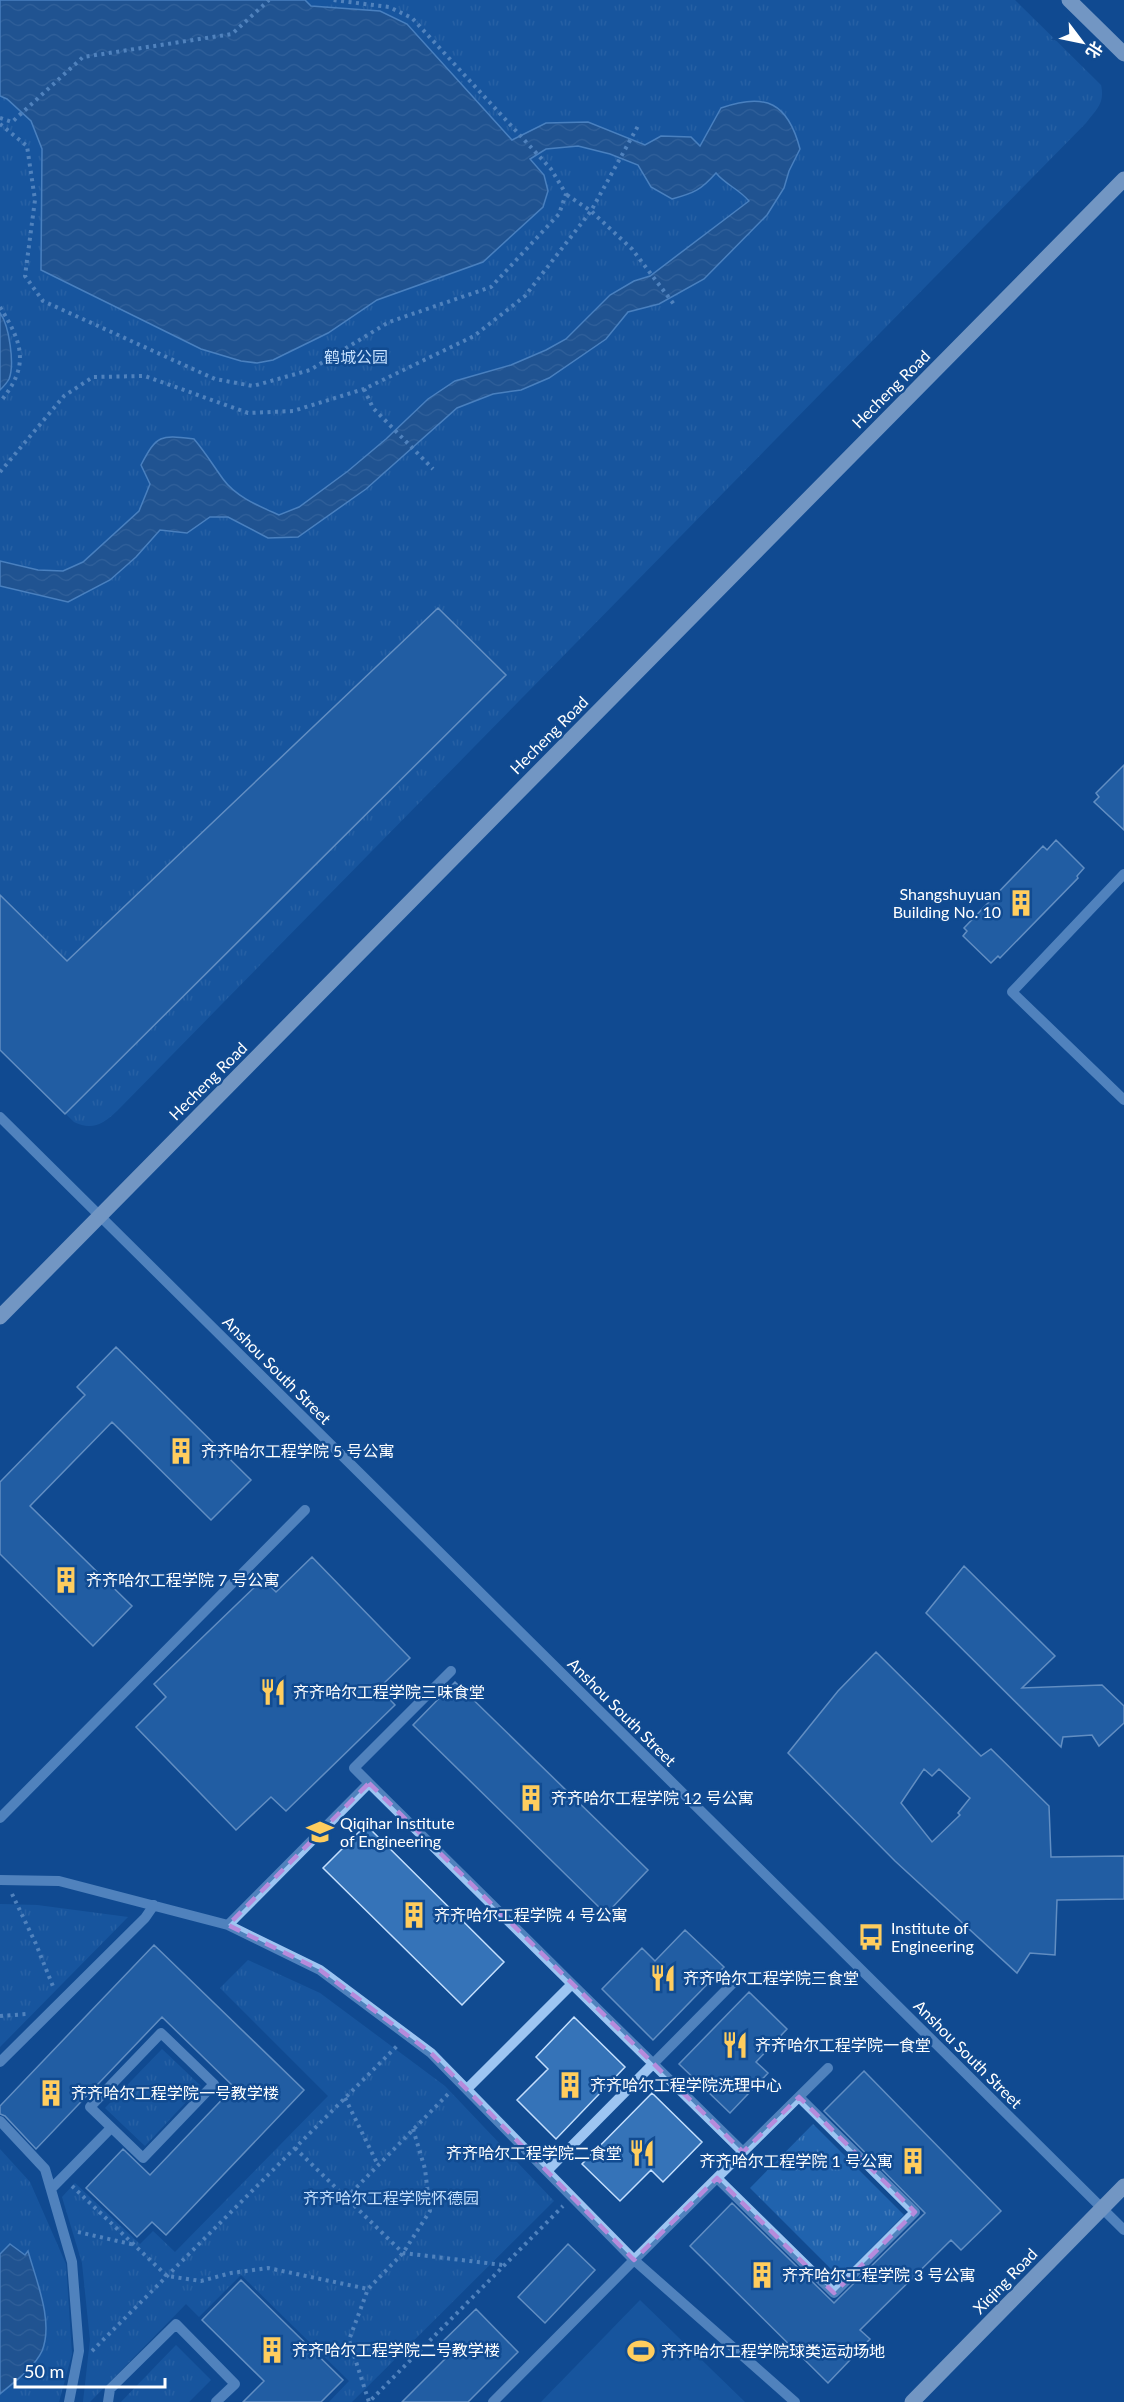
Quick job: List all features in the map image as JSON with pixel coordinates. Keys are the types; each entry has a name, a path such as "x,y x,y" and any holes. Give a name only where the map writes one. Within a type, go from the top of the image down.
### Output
{"main road":[{"path":"1069,0 1124,54"},
{"name":"Hecheng Road","path":"0,1317 1124,179"},
{"name":"Xiqing Road","path":"912,2402 1124,2186"}],"street":[{"path":"1124,874 1012,992 1124,1100"},
{"name":"Anshou South Street","path":"0,1117 1124,2230"},
{"path":"0,1818 305,1510"},
{"path":"451,1671 354,1768 743,2152"},
{"path":"228,1925 369,1783"},
{"path":"2,1880 59,1881 228,1925 320,1970 431,2053 634,2260 795,2402"},
{"path":"0,2062 145,1918 154,1905"},
{"path":"547,2171 734,1982"},
{"path":"464,2086 572,1983"},
{"path":"161,2033 214,2084 143,2158 111,2128 90,2107 161,2033"},
{"path":"493,2402 828,2068"},
{"path":"717,2178 834,2293 915,2212 799,2097"},
{"path":"0,2121 45,2169 72,2262 79,2351 69,2402"},
{"path":"51,2189 111,2128"},
{"path":"108,2402 110,2389 176,2324 235,2384 216,2402"}],"path":[{"path":"0,118 12,122 83,57 232,34 269,0"},
{"path":"333,0 389,7 412,18 551,169 566,194 591,211 632,249 676,308"},
{"path":"0,124 27,146 35,200 25,276 43,301 215,379 253,386 310,370 389,322 491,287 559,214 566,194"},
{"path":"0,472 64,396 93,377 145,376 248,413 292,411 364,389 474,336 525,296 591,211 638,126"},
{"path":"0,307 14,330 21,355 16,380 0,402"},
{"path":"364,389 373,408 433,469"},
{"path":"2,1880 36,1944 60,2003"},
{"path":"76,2367 408,2035"},
{"path":"346,2198 413,2129 464,2086"},
{"path":"345,2098 378,2165"},
{"path":"413,2129 425,2169 430,2211 403,2253 368,2289 349,2340 369,2402 572,2196"},
{"path":"295,2148 403,2253 504,2265"},
{"path":"63,2177 167,2276 201,2281 231,2273 268,2268 368,2289"},
{"path":"62,2228 135,2245"}],"highlighted area":[{"path":"369,1783 743,2152 799,2097 915,2212 834,2293 717,2178 634,2260 431,2053 320,1970 228,1925"}],"green space":[{"name":"鹤城公园","path":"0,0 1015,0 1101,85 1102,91 1099,106 1086,123 117,1111 102,1123 92,1126 74,1122 0,1050"},
{"path":"0,1904 37,1905 128,1917 0,2047"},
{"name":"齐齐哈尔工程学院怀德园","path":"248,1960 320,1993 445,2086 554,2201 352,2402 329,2402 349,2381 241,2275 199,2317 186,2304 90,2402 83,2402 90,2340 82,2263 62,2197 75,2183 140,2244 153,2231 175,2252 328,2096 220,1988"},
{"path":"162,2049 201,2086 145,2146 105,2108"},
{"path":"813,2124 904,2215 841,2279 750,2188"},
{"path":"0,2149 30,2182 66,2264 72,2354 59,2402 0,2402"},
{"name":"齐齐哈尔工程学院球类运动场地","path":"640,2300 745,2402 541,2402"},
{"path":"176,2345 211,2380 189,2402 121,2402"}],"water":[{"path":"0,0 305,0 311,6 380,11 407,24 512,140 546,123 588,122 645,145 661,136 691,137 700,146 721,108 751,101 773,105 782,112 795,133 800,149 789,171 784,188 767,215 704,279 659,304 628,312 606,339 549,378 521,390 493,394 457,408 366,489 298,537 268,538 228,517 210,517 187,533 160,530 136,557 110,580 68,602 0,586 0,561 38,570 63,571 83,562 139,511 150,484 141,465 151,447 161,439 174,437 194,439 228,485 241,496 256,504 279,515 299,507 348,471 428,399 455,381 511,365 566,339 610,295 634,281 650,276 749,201 716,173 697,190 672,199 651,187 638,165 610,154 578,146 546,149 530,159 544,175 548,191 543,207 483,262 377,300 328,333 273,360 257,363 241,361 201,349 41,270 42,149 31,121 7,99 0,96"},
{"path":"0,313 8,335 11,372 9,379 0,390"},
{"path":"10,2244 25,2255 28,2251 42,2301 46,2327 42,2351 34,2363 0,2394 0,2254"}],"building":[{"path":"438,608 506,675 65,1114 0,1050 0,895 67,961"},
{"path":"1124,765 1124,830 1094,802 1099,797 1096,793"},
{"name":"Shangshuyuan Building No. 10","path":"1056,840 1084,868 1077,876 1078,878 1000,958 998,956 991,963 963,936 967,931 964,928 1043,846 1047,850"},
{"path":"116,1347 251,1480 211,1520 112,1422 30,1506 132,1606 93,1646 0,1554 0,1482 85,1395 77,1387"},
{"name":"齐齐哈尔工程学院三味食堂","path":"312,1557 410,1658 379,1688 395,1705 286,1811 271,1797 236,1830 136,1727 166,1697 154,1684 263,1579 276,1592"},
{"path":"964,1566 1055,1656 1022,1688 1102,1685 1124,1706 1124,1723 1099,1746 1092,1735 1063,1737 1061,1747 926,1613"},
{"path":"876,1652 981,1756 991,1749 1049,1806 1051,1857 1124,1856 1124,1899 1057,1900 1055,1955 1030,1953 1017,1973 895,1861 788,1753 838,1691","holes":["924,1769 932,1776 939,1769 970,1798 958,1813 960,1815 932,1842 901,1803"]},
{"name":"齐齐哈尔工程学院 12 号公寓","path":"455,1682 648,1870 606,1914 413,1725"},
{"name":"齐齐哈尔工程学院 4 号公寓","path":"366,1825 504,1962 462,2005 323,1868"},
{"name":"齐齐哈尔工程学院三食堂","path":"685,1930 724,1967 653,2040 602,1989 642,1948 655,1961"},
{"name":"齐齐哈尔工程学院一号教学楼","path":"154,1945 304,2090 166,2235 152,2222 137,2237 86,2188 123,2149 150,2175 234,2087 162,2017 36,2149 5,2116 0,2114 0,2106"},
{"name":"齐齐哈尔工程学院一食堂","path":"749,1992 787,2029 756,2062 768,2073 730,2113 679,2064"},
{"name":"齐齐哈尔工程学院洗理中心","path":"574,2017 625,2067 556,2139 517,2100 548,2069 536,2057"},
{"path":"864,2071 1001,2211 961,2250 951,2240 860,2330 870,2339 828,2383 690,2246 732,2203 834,2303 925,2213 824,2111"},
{"name":"齐齐哈尔工程学院二食堂","path":"652,2093 702,2142 663,2182 651,2170 620,2201 582,2164"},
{"path":"568,2244 595,2270 545,2323 518,2297"},
{"name":"齐齐哈尔工程学院二号教学楼","path":"241,2280 343,2380 321,2402 243,2402 264,2381 202,2320"},
{"path":"476,2309 518,2352 468,2402 402,2402 445,2359 435,2349"}],"place":[{"name":"Shangshuyuan Building No. 10","path":"1021,903"},
{"name":"齐齐哈尔工程学院 5 号公寓","path":"181,1451"},
{"name":"齐齐哈尔工程学院 7 号公寓","path":"66,1580"},
{"name":"齐齐哈尔工程学院三味食堂","path":"273,1692"},
{"name":"齐齐哈尔工程学院 12 号公寓","path":"531,1798"},
{"name":"Qiqihar Institute of Engineering","path":"320,1832"},
{"name":"齐齐哈尔工程学院 4 号公寓","path":"414,1915"},
{"name":"Institute of Engineering","path":"871,1937"},
{"name":"齐齐哈尔工程学院三食堂","path":"663,1978"},
{"name":"齐齐哈尔工程学院一食堂","path":"735,2045"},
{"name":"齐齐哈尔工程学院洗理中心","path":"570,2085"},
{"name":"齐齐哈尔工程学院一号教学楼","path":"51,2093"},
{"name":"齐齐哈尔工程学院二食堂","path":"642,2153"},
{"name":"齐齐哈尔工程学院 1 号公寓","path":"913,2161"},
{"name":"齐齐哈尔工程学院 3 号公寓","path":"762,2275"},
{"name":"齐齐哈尔工程学院二号教学楼","path":"272,2350"},
{"name":"齐齐哈尔工程学院球类运动场地","path":"641,2351"}]}
